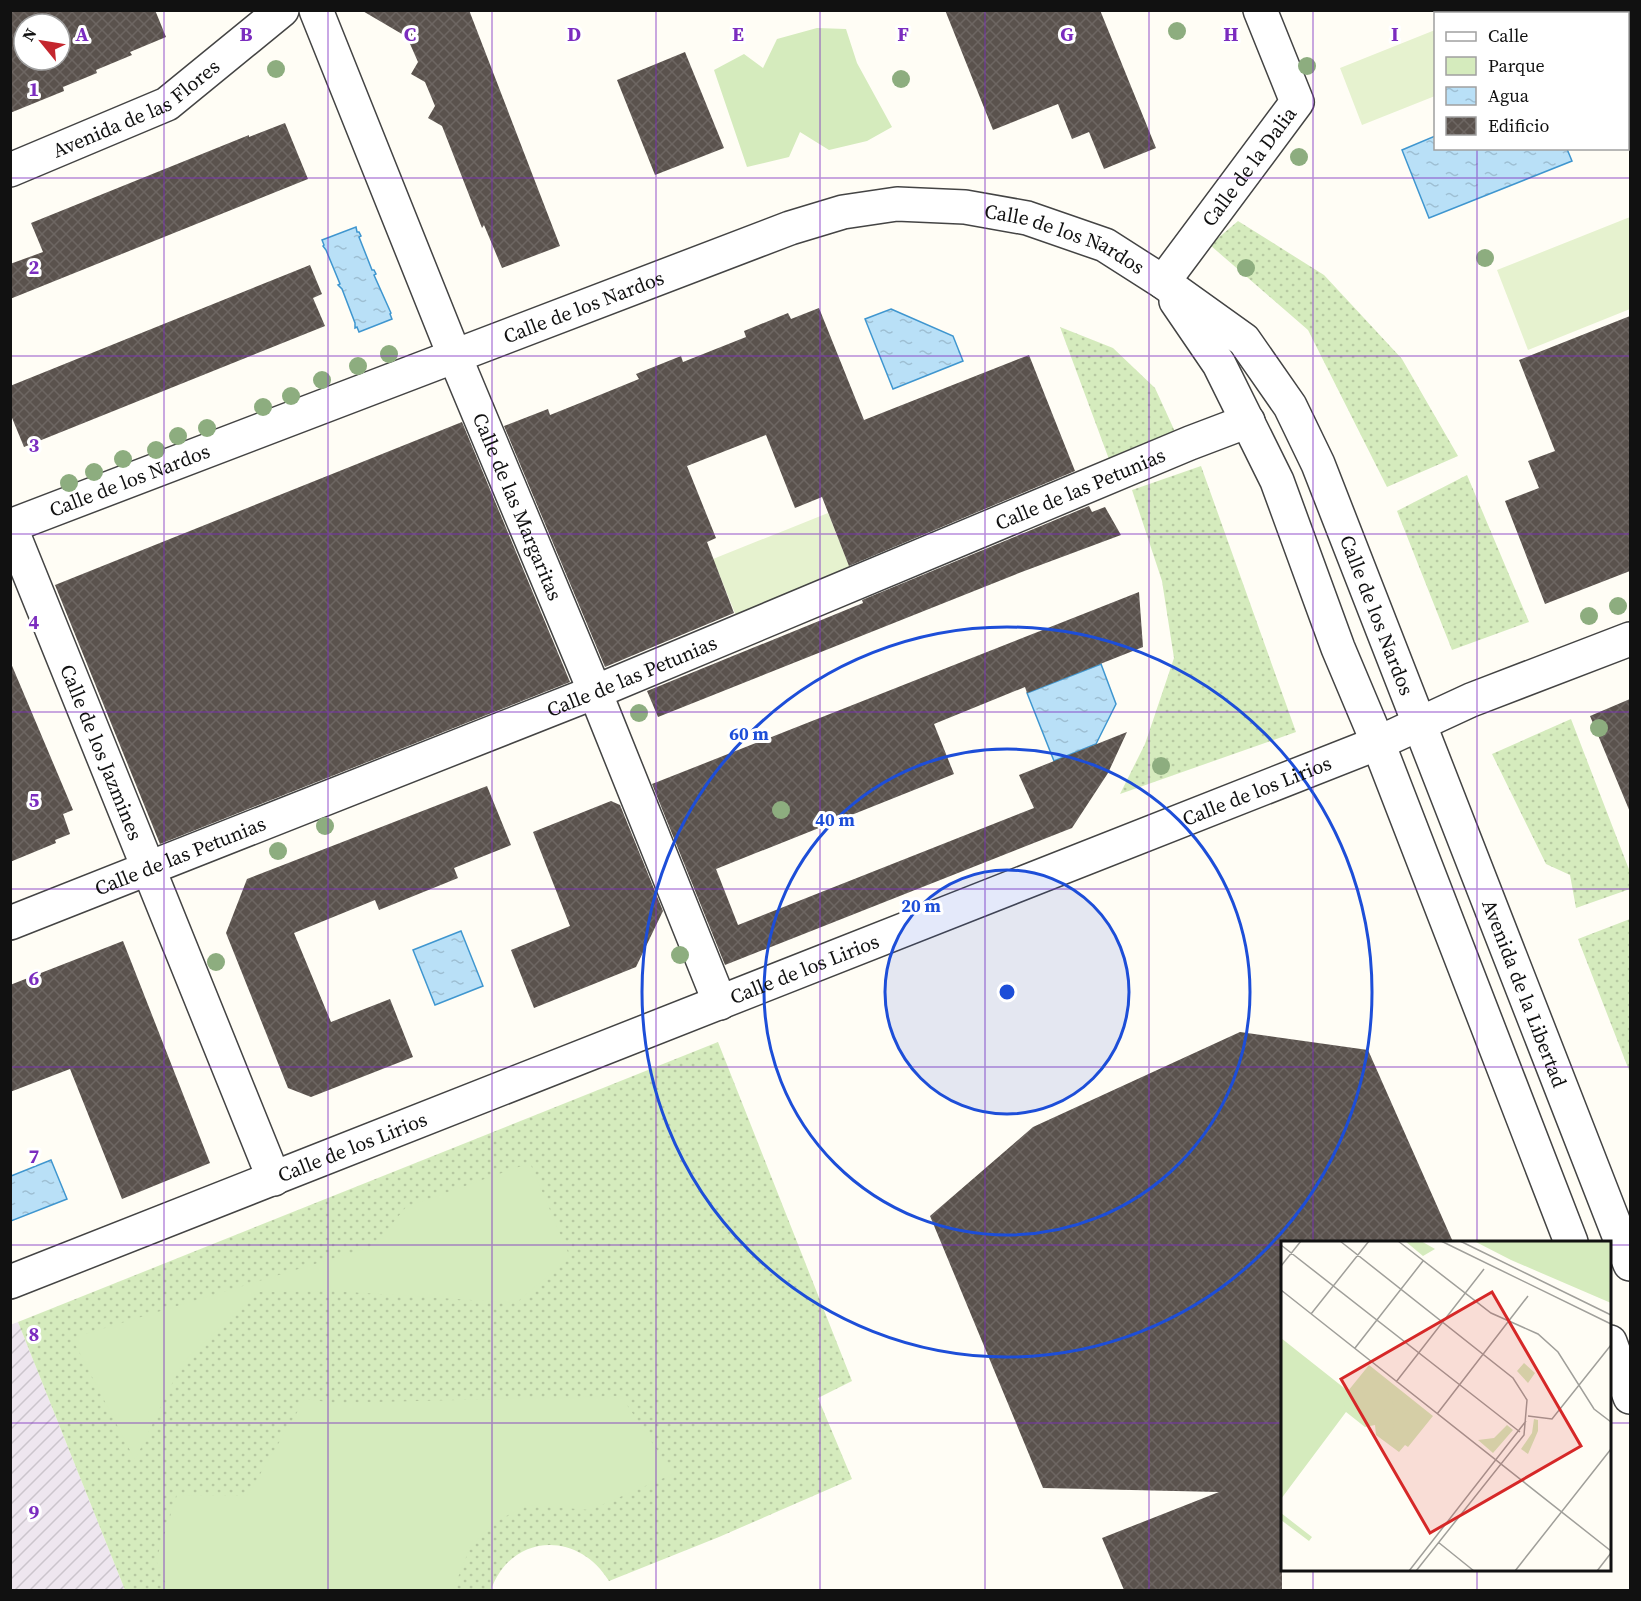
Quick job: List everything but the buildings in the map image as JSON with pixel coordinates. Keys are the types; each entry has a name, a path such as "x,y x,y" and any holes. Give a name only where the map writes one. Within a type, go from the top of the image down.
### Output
{"street":[{"name":"Avenida de las Flores","path":"10,170 167,104 282,10"},
{"name":"Calle de las Margaritas","path":"316,10 454,357 595,692 720,1003"},
{"name":"Calle de la Dalia","path":"1163,282 1297,102 1260,10"},
{"name":"Calle de los Nardos","path":"10,526 790,228 843,212 897,204 965,207 1027,218 1106,244 1244,340 1290,406 1318,464 1420,724"},
{"name":"Calle de los Nardos","path":"1163,282 1218,364 1277,481 1338,648 1378,743"},
{"name":"Calle de las Petunias","path":"10,923 595,692 1190,443 1248,421"},
{"name":"Calle de los Jazmines","path":"10,526 274,1179"},
{"name":"Calle de los Lirios","path":"10,1282 1378,743 1471,700 1630,639"},
{"name":"Avenida de la Libertad","path":"1420,724 1630,1264"},
{"path":"1378,743 1571,1241"},
{"path":"1611,1345 1630,1397"}],"shaded area":[{"path":"18,1322 125,1590 11,1590 10,1325"}],"green space":[{"path":"1486,10 1579,10 1580,12 1481,12"},
{"path":"817,28 846,29 857,63 892,127 867,141 829,150 800,132 789,157 747,167 714,70 744,54 763,68 777,39"},
{"path":"1434,30 1434,96 1362,125 1340,68"},
{"path":"1630,217 1630,309 1528,350 1497,270"},
{"path":"1238,221 1324,275 1402,359 1458,456 1387,487 1308,330 1210,245"},
{"path":"1060,327 1113,348 1155,388 1177,436 1110,462"},
{"path":"1201,466 1296,732 1120,794 1145,744 1174,658 1162,581 1132,490"},
{"path":"1467,475 1529,622 1452,650 1397,511"},
{"path":"828,513 852,573 737,618 713,559"},
{"path":"1571,719 1630,872 1630,889 1576,908 1570,875 1546,864 1492,754"},
{"path":"1630,919 1630,1073 1578,939"},
{"path":"718,1042 852,1381 818,1398 852,1479 719,1537 609,1581 596,1564 580,1553 563,1546 546,1545 529,1549 514,1557 501,1571 491,1590 125,1590 18,1322"},
{"path":"530,1163 570,1257 516,1303 333,1291 258,1292 182,1363 135,1460 72,1338 374,1246 406,1207"},
{"path":"621,1396 673,1474 590,1510 526,1505 494,1523 471,1545 453,1590 168,1590 156,1560 177,1495 247,1496 305,1399 336,1403"}],"water":[{"path":"1434,136 1434,150 1567,150 1572,161 1429,218 1402,150"},
{"path":"356,227 392,319 359,332 357,327 355,328 322,240"},
{"path":"891,309 953,336 963,361 893,389 865,319"},
{"path":"1101,664 1116,704 1096,744 1054,761 1027,693"},
{"path":"461,931 483,986 435,1005 413,950"},
{"path":"51,1160 67,1199 11,1221 11,1176"}]}
